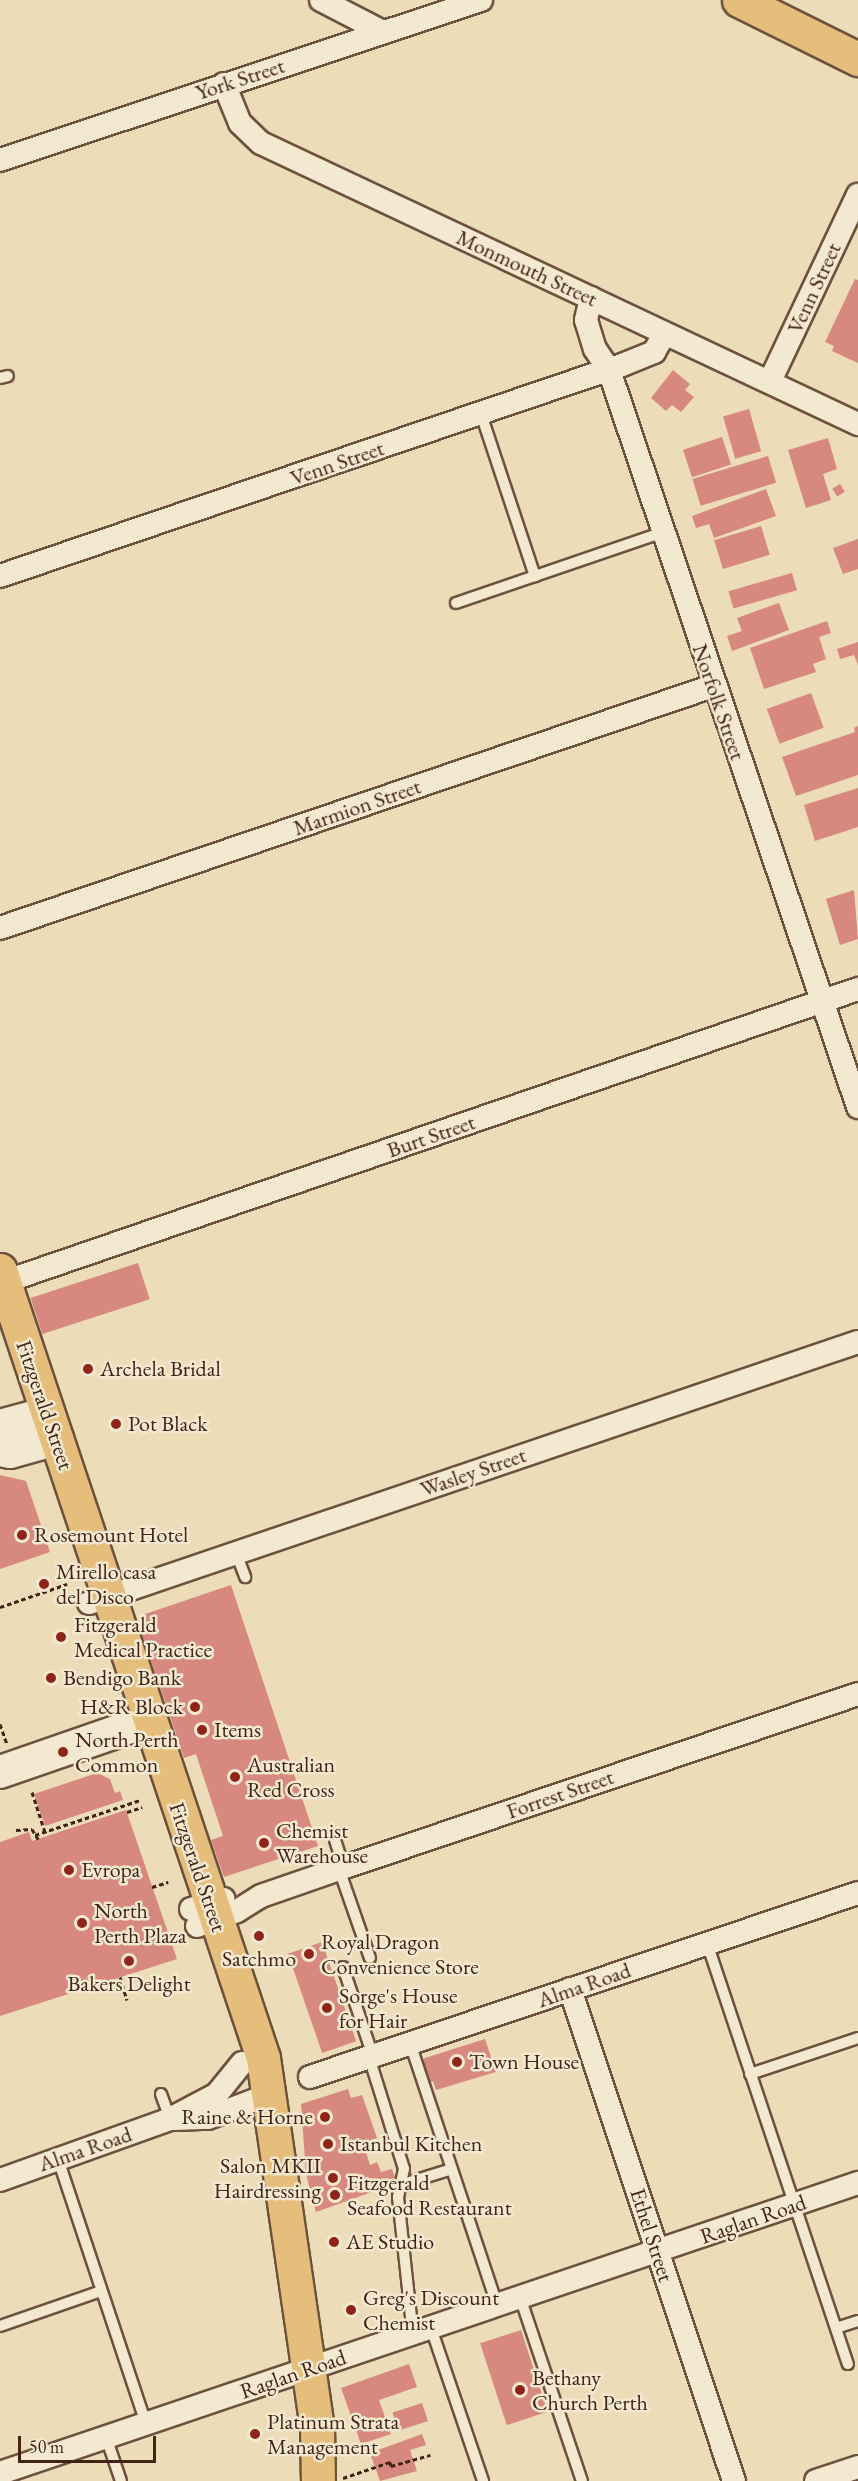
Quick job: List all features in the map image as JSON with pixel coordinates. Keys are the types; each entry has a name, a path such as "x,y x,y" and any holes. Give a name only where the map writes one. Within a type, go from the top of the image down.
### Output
{"main road":[{"path":"739,0 858,58"},
{"name":"Fitzgerald Street","path":"2,1276 34,1429"},
{"name":"Fitzgerald Street","path":"0,1337 34,1429 130,1727 203,1914 263,2058 261,2099 299,2372 323,2480"},
{"name":"Fitzgerald Street","path":"88,1594 203,1914 243,2063 261,2099"}],"street":[{"path":"321,0 383,32"},
{"name":"York Street","path":"0,160 481,0"},
{"name":"Monmouth Street","path":"224,84 240,123 261,143 591,298 663,335 770,381 858,424"},
{"name":"Venn Street","path":"770,381 858,195"},
{"name":"Norfolk Street","path":"591,298 586,320 595,349 609,370 713,686 858,1107"},
{"name":"Venn Street","path":"0,576 609,370 654,351 663,335"},
{"name":"Marmion Street","path":"0,927 713,686"},
{"name":"Burt Street","path":"2,1276 858,989"},
{"name":"Wasley Street","path":"88,1594 236,1552 858,1342"},
{"path":"0,1450 34,1429"},
{"name":"Forrest Street","path":"203,1914 858,1694"},
{"path":"4,1759 130,1727"},
{"name":"Alma Road","path":"310,2077 858,1893"},
{"name":"Ethel Street","path":"570,1989 734,2481"},
{"name":"Alma Road","path":"0,2180 170,2119 217,2094 243,2063"},
{"name":"Alma Road","path":"170,2119 208,2118 261,2099"},
{"name":"Raglan Road","path":"0,2473 858,2183"},
{"path":"816,2481 858,2467"}],"lane":[{"path":"481,414 535,576"},
{"path":"456,603 663,532"},
{"path":"236,1552 245,1578"},
{"path":"335,1840 370,1958"},
{"path":"707,1943 848,2364"},
{"path":"343,1967 404,2169 398,2197 422,2331 460,2404 466,2443 483,2481"},
{"path":"750,2074 858,2038"},
{"path":"410,2043 497,2306"},
{"path":"161,2094 170,2119"},
{"path":"58,2159 146,2424"},
{"path":"400,2186 452,2169"},
{"path":"0,2326 102,2291"},
{"path":"520,2297 582,2481"},
{"path":"836,2328 858,2321"},
{"path":"106,2438 121,2481"}],"path":[{"path":"0,1607 88,1594"},
{"path":"0,1724 4,1759"},
{"path":"32,1792 45,1832"},
{"path":"35,1835 140,1800"},
{"path":"127,1812 142,1807"},
{"path":"16,1830 33,1829 39,1839"},
{"path":"152,1887 168,1882"},
{"path":"120,1977 126,2000"},
{"path":"323,2480 390,2462 391,2466 430,2455"}],"building":[{"path":"855,279 858,280 858,363 832,351 834,346 825,342"},
{"path":"673,370 690,384 685,390 694,397 681,412 672,405 666,411 651,398"},
{"path":"749,409 761,451 735,459 723,416"},
{"path":"722,437 731,465 692,477 683,450"},
{"path":"828,438 837,469 823,474 831,500 806,508 788,450"},
{"path":"768,456 776,483 701,506 692,479"},
{"path":"840,484 845,492 837,496 832,489"},
{"path":"766,489 776,516 714,538 709,524 696,528 692,516"},
{"path":"761,526 770,555 723,569 714,540"},
{"path":"858,539 858,569 843,574 833,548"},
{"path":"792,573 797,590 734,608 729,591"},
{"path":"779,603 789,630 732,651 727,636 742,631 737,618"},
{"path":"827,621 831,633 819,637 826,659 813,664 816,672 764,689 750,648"},
{"path":"858,642 858,665 854,655 840,659 837,649"},
{"path":"811,693 824,728 779,744 767,709"},
{"path":"858,726 858,775 796,796 782,757 855,732 854,728"},
{"path":"858,788 858,827 815,841 804,805"},
{"path":"854,890 858,939 840,945 826,899"},
{"path":"138,1263 150,1299 42,1334 31,1298"},
{"name":"Rosemount Hotel","path":"0,1475 26,1481 50,1552 0,1569"},
{"path":"231,1585 318,1846 224,1877 211,1840 223,1836 196,1754 184,1758 139,1625 145,1614"},
{"path":"97,1773 110,1779 115,1793 120,1791 123,1800 45,1826 34,1794"},
{"name":"North Perth Plaza","path":"126,1810 177,1959 0,2016 0,1842 29,1832 32,1841"},
{"path":"322,1942 356,2041 322,2053 288,1954"},
{"name":"Town House","path":"485,2039 496,2072 436,2090 433,2081 424,2085 417,2065 425,2058"},
{"path":"348,2089 351,2098 362,2095 377,2138 363,2143 370,2165 377,2162 381,2172 392,2169 397,2183 316,2212 306,2174 301,2104"},
{"name":"Bethany Church Perth","path":"521,2330 548,2412 507,2425 480,2343"},
{"path":"409,2364 417,2387 379,2400 391,2434 361,2444 341,2388"},
{"path":"422,2403 428,2421 398,2431 393,2413"},
{"path":"422,2434 426,2445 410,2450 417,2471 380,2481 370,2453"}],"place":[{"name":"Archela Bridal","path":"88,1369"},
{"name":"Pot Black","path":"116,1424"},
{"name":"Rosemount Hotel","path":"22,1535"},
{"name":"Mirello casa del Disco","path":"44,1584"},
{"name":"Fitzgerald Medical Practice","path":"61,1637"},
{"name":"Bendigo Bank","path":"51,1678"},
{"name":"H&R Block","path":"195,1707"},
{"name":"Items","path":"202,1730"},
{"name":"North Perth Common","path":"63,1752"},
{"name":"Australian Red Cross","path":"235,1777"},
{"name":"Chemist Warehouse","path":"264,1843"},
{"name":"Evropa","path":"69,1870"},
{"name":"North Perth Plaza","path":"82,1923"},
{"name":"Satchmo","path":"259,1936"},
{"name":"Royal Dragon Convenience Store","path":"309,1954"},
{"name":"Bakers Delight","path":"129,1961"},
{"name":"Sorge's House for Hair","path":"327,2008"},
{"name":"Town House","path":"457,2062"},
{"name":"Raine & Horne","path":"325,2117"},
{"name":"Istanbul Kitchen","path":"328,2144"},
{"name":"Salon MKII Hairdressing","path":"333,2178"},
{"name":"Fitzgerald Seafood Restaurant","path":"335,2195"},
{"name":"AE Studio","path":"334,2242"},
{"name":"Greg's Discount Chemist","path":"351,2310"},
{"name":"Bethany Church Perth","path":"520,2390"},
{"name":"Platinum Strata Management","path":"255,2434"}]}
